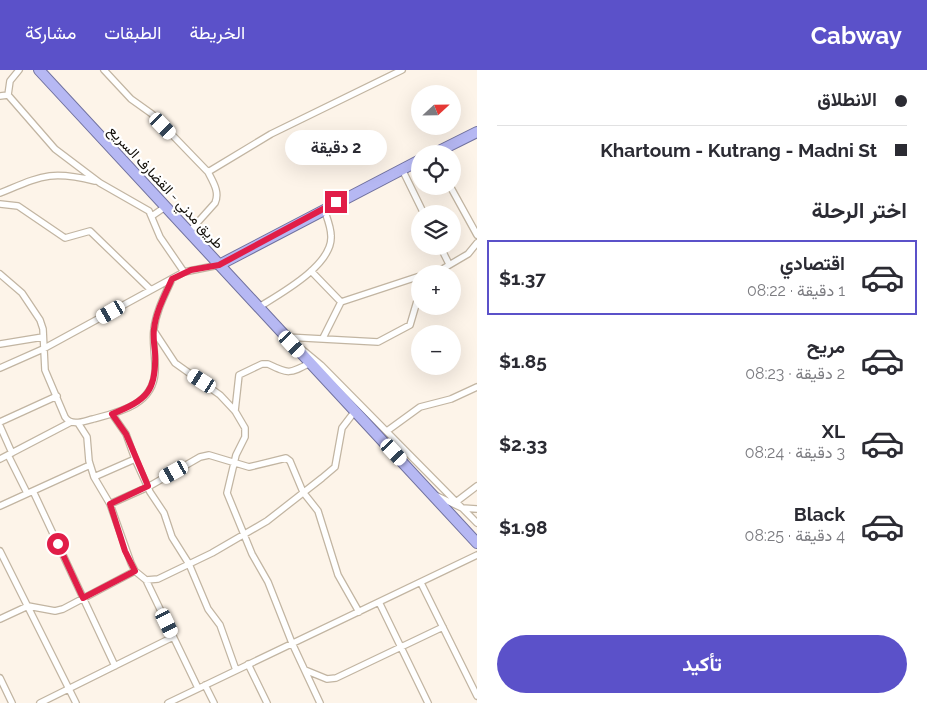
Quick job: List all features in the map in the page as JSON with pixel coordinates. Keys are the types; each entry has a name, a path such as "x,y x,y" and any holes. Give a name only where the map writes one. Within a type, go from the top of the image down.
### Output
{"highway":[{"name":"طريق مدني - القضارف السريع","path":"44,72 219,265 477,543"},
{"path":"453,145 476,135"},
{"path":"219,265 411,164"}],"street":[{"path":"19,70 10,81 8,94 46,142 100,182 145,208 152,216 160,237 184,272"},
{"path":"104,70 131,99 152,114 208,172 216,190 217,198 189,232"},
{"path":"208,172 271,134 402,70"},
{"path":"0,96 8,94"},
{"path":"402,169 420,205"},
{"path":"0,192 52,174 70,175 100,182"},
{"path":"455,195 477,235"},
{"path":"0,204 18,206 65,238 90,231 151,290"},
{"path":"152,216 166,207"},
{"path":"259,307 302,280 311,271 331,241 332,235 324,209"},
{"path":"444,255 448,264 468,254 477,243"},
{"path":"0,368 43,349 184,272 219,265"},
{"path":"311,271 341,302"},
{"path":"0,274 22,293 40,320 45,370 65,417 70,422"},
{"path":"0,459 70,422 78,423 112,414 136,404 147,394 155,374 154,331 158,310 172,279"},
{"path":"323,338 341,302 411,279"},
{"path":"289,340 323,338 383,342 410,325 413,315"},
{"path":"154,331 175,363 211,388 235,411 246,432 233,464 227,493 254,560 268,582 292,643 320,703"},
{"path":"0,344 43,337"},
{"path":"289,340 321,365 477,523"},
{"path":"235,411 238,378 242,372 262,364 290,372 310,363"},
{"path":"387,431 420,407 451,399 477,387"},
{"path":"0,422 57,396"},
{"path":"146,580 158,579 267,522 335,467 342,428 355,411"},
{"path":"112,414 126,434 134,459 164,513 172,537 189,564 208,609 220,625 236,670"},
{"path":"78,423 88,442 90,465 94,477 110,504 125,551 135,571 146,580 198,688"},
{"path":"0,426 10,454 83,598 115,666"},
{"path":"110,504 148,486 200,457 209,455 233,464 249,467 286,458 290,461 303,492 318,511 338,575 359,612"},
{"path":"94,477 134,459"},
{"path":"0,506 90,465"},
{"path":"456,502 477,486"},
{"path":"432,494 462,508 477,509"},
{"path":"0,551 76,703"},
{"path":"168,703 477,555"},
{"path":"0,567 6,564"},
{"path":"0,619 28,606 55,611 69,606 135,571"},
{"path":"421,583 477,696"},
{"path":"379,602 428,703"},
{"path":"305,670 332,679 443,628"},
{"path":"40,703 174,637"},
{"path":"248,664 267,703"},
{"path":"0,678 12,703"},
{"path":"205,685 214,703"}],"route":[{"path":"58,544 83,598 135,571 125,551 110,504 148,486 134,459 130,442 112,414 142,400 152,385 155,374 154,331 156,318 172,279 184,272 219,265 336,202"}]}
